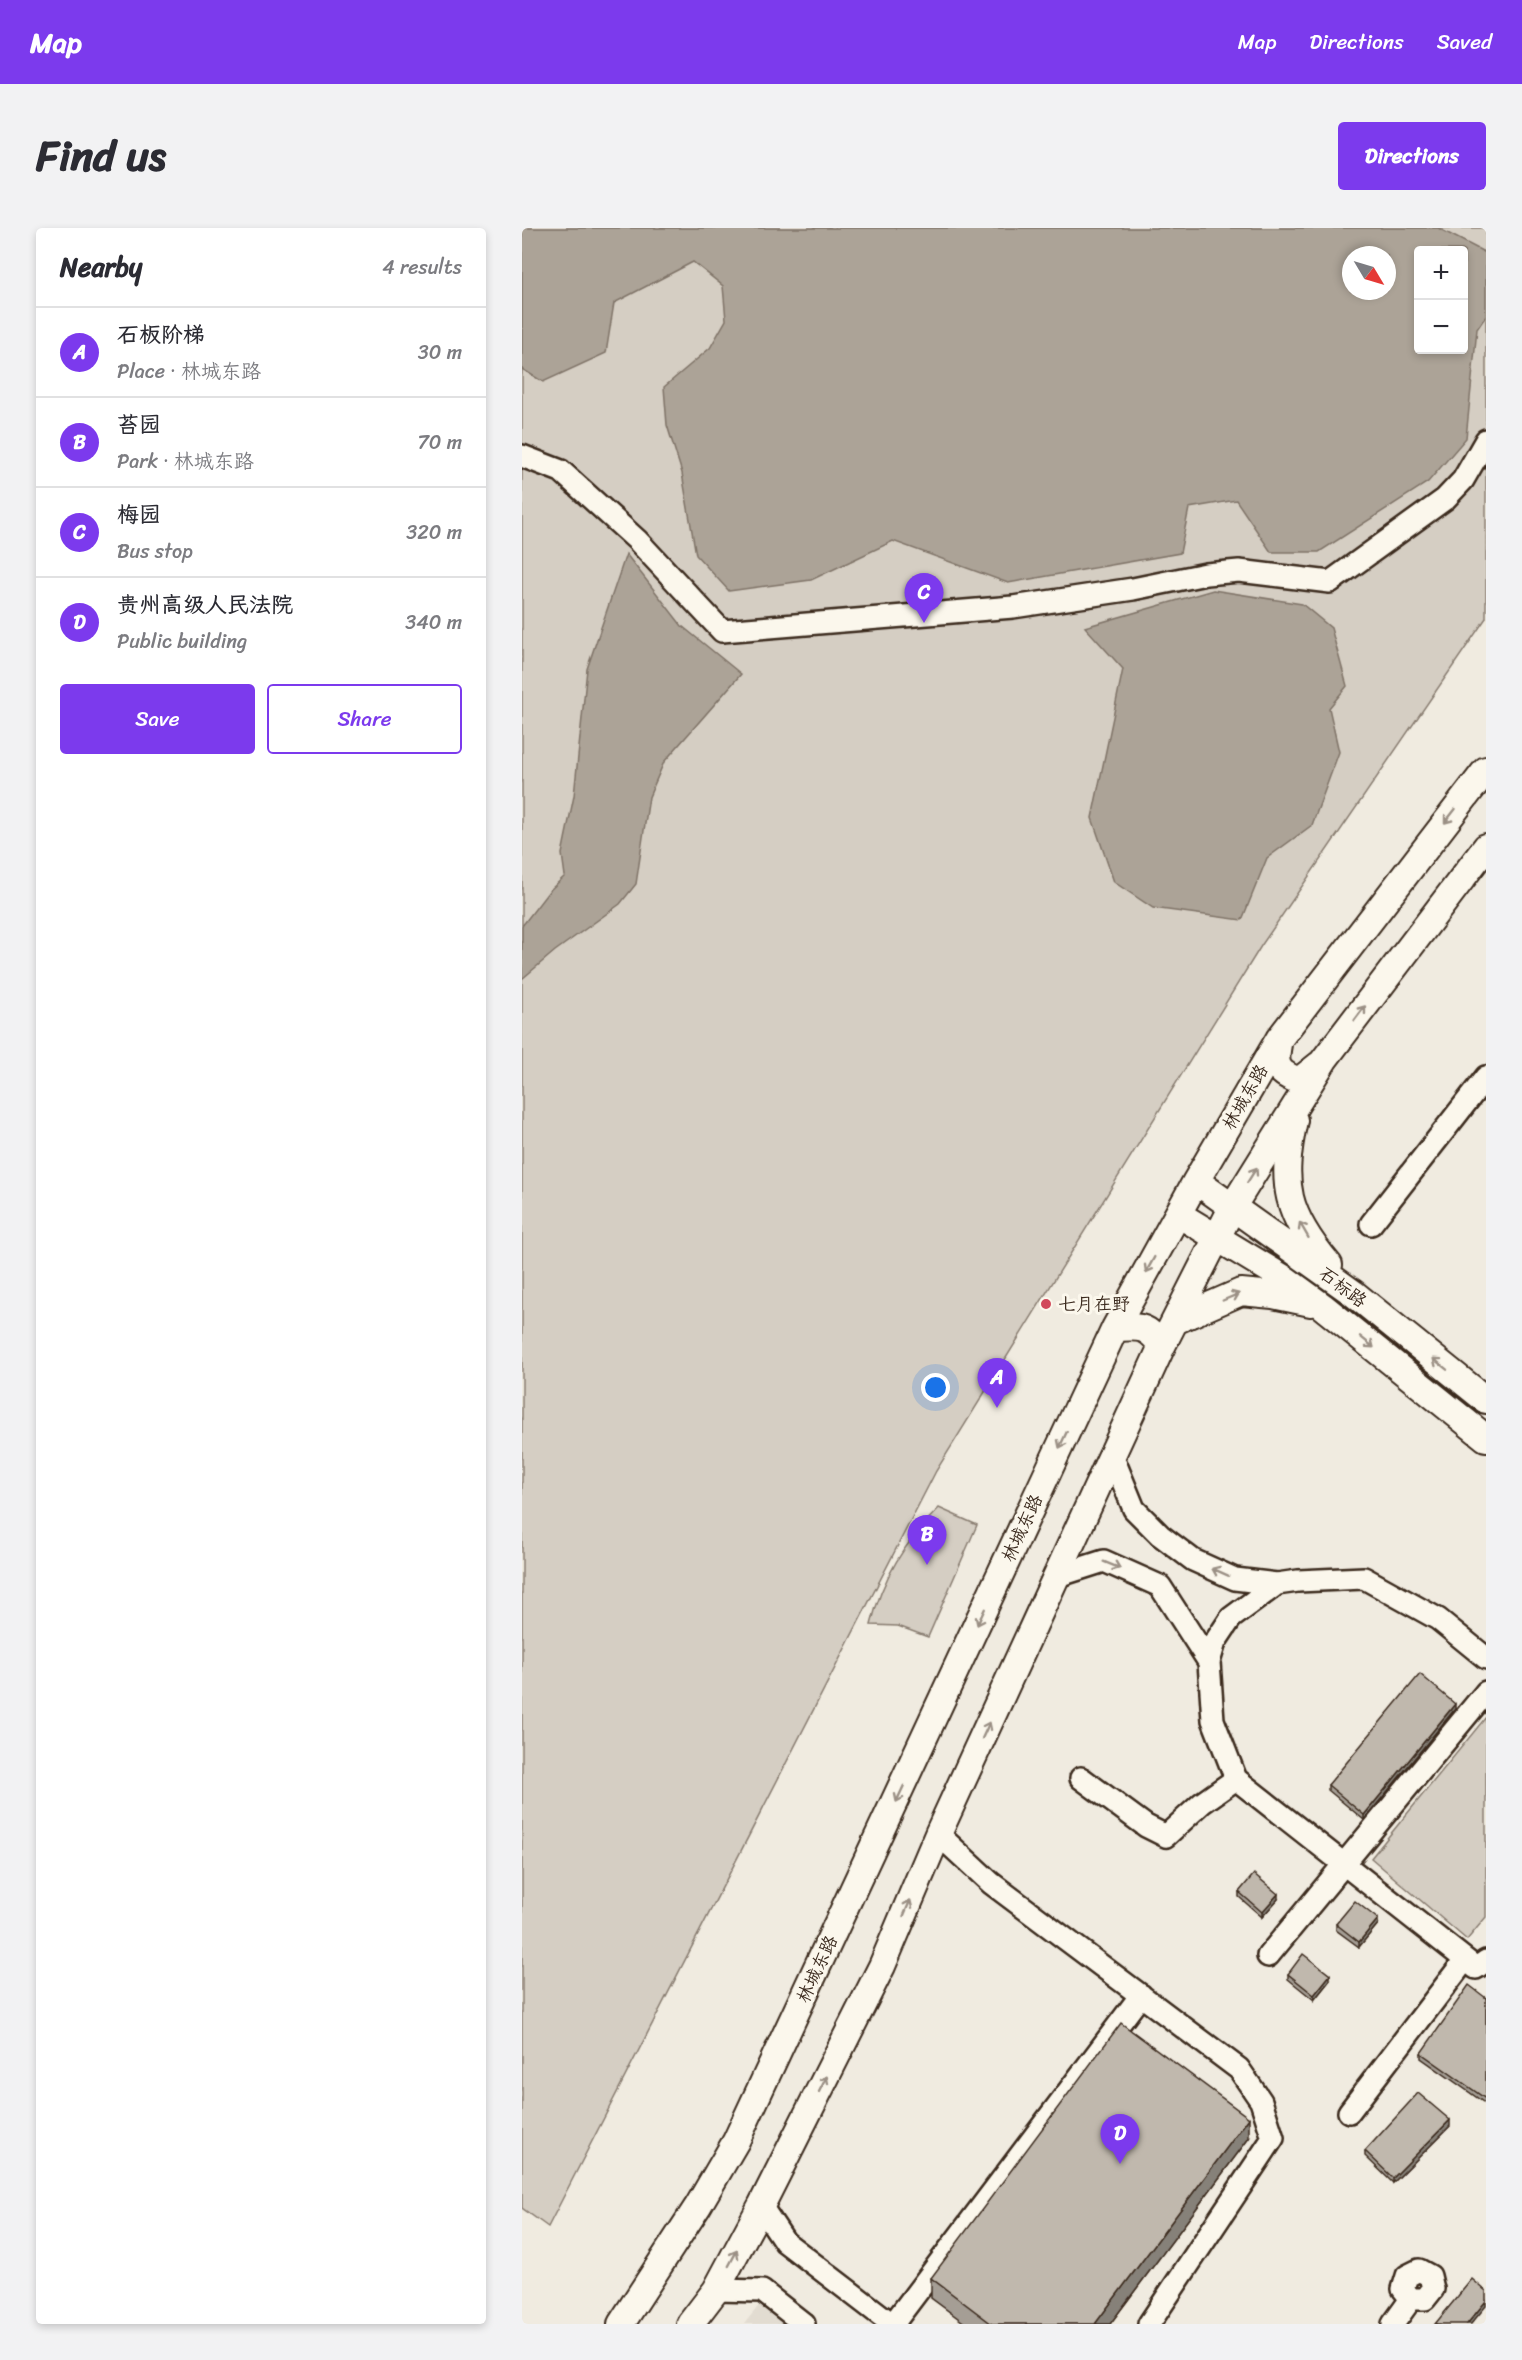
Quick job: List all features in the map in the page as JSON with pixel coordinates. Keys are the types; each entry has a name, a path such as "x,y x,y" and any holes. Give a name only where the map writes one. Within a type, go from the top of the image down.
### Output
{"main road":[{"name":"林城东路","path":"621,2324 698,2206 736,2141 1115,1328 1196,1181 1279,1039 1486,770"},
{"path":"690,2324 716,2290 882,1966 939,1834 1162,1346 1233,1206 1324,1060 1486,847"},
{"path":"1279,1039 1275,1061 1283,1075 1299,1081 1324,1060"},
{"path":"1299,1099 1286,1158 1290,1205 1313,1246 1353,1293"},
{"name":"石标路","path":"1196,1181 1353,1293 1486,1400"},
{"name":"石标路","path":"1178,1214 1285,1279 1486,1438"},
{"path":"1285,1279 1301,1256"},
{"path":"1177,1320 1241,1292 1273,1295 1322,1306"},
{"path":"1115,1328 1142,1327 1152,1332 1162,1346"}],"street":[{"path":"522,456 561,471 636,540 722,632 1013,607 1133,589 1206,573 1239,570 1330,582 1445,499 1463,480 1486,440"},
{"path":"1371,1224 1486,1077"},
{"path":"1112,1455 1134,1509 1160,1535 1192,1560 1234,1579 1277,1584 1364,1578 1438,1619 1486,1658"},
{"path":"1057,1576 1104,1561 1160,1586 1209,1662"},
{"path":"1277,1584 1231,1618 1215,1642 1209,1662 1213,1720 1236,1779 1465,1960 1476,1968 1486,1961"},
{"path":"1268,1956 1486,1692"},
{"path":"1082,1778 1146,1826 1166,1836 1202,1803 1236,1779"},
{"path":"939,1834 992,1883 1239,2069 1262,2101 1273,2138 1149,2324"},
{"path":"1349,2112 1465,1960"},
{"path":"761,2206 785,2242 892,2324 1141,1995"},
{"path":"716,2290 762,2291 804,2324"},
{"path":"1393,2324 1412,2299"}],"shaded area":[{"path":"522,228 1486,228 1486,618 1261,946 936,1471 548,2227 522,2208"},
{"path":"522,228 1438,228 1486,253 1486,316 1477,329 1466,438 1428,482 1319,552 1271,552 1236,500 1189,508 1180,553 1008,583 893,541 811,580 729,591 696,555 682,473 667,425 664,387 710,348 726,320 723,286 693,262 614,303 606,353 543,382 522,369"},
{"path":"626,554 682,626 741,674 664,762 649,797 636,884 620,904 555,951 522,979 522,926 549,891 565,876 562,854 574,796 587,669"},
{"path":"1213,590 1302,604 1331,628 1347,686 1329,708 1339,752 1312,825 1267,858 1242,920 1153,908 1114,882 1092,818 1123,669 1085,627"},
{"path":"939,1508 977,1525 928,1637 898,1626 871,1625 881,1592 896,1562"},
{"path":"1486,1717 1486,1917 1467,1940 1371,1858"},
{"path":"761,2303 788,2324 744,2324"}],"building":[{"path":"1420,1674 1455,1704 1364,1815 1328,1785"},
{"path":"1254,1874 1278,1894 1262,1912 1239,1892"},
{"path":"1355,1901 1378,1919 1359,1942 1336,1924"},
{"path":"1303,1954 1330,1975 1314,1995 1288,1974"},
{"path":"1469,1985 1486,1998 1486,2099 1421,2053"},
{"path":"1121,2023 1249,2118 1095,2324 992,2324 931,2278"},
{"path":"1418,2093 1450,2120 1393,2178 1365,2151"},
{"path":"1472,2279 1486,2291 1486,2301 1467,2324 1435,2324"}],"place":[{"name":"梅园","path":"924,623"},
{"name":"七月在野","path":"1046,1304"},
{"name":"石板阶梯","path":"997,1408"},
{"name":"苔园","path":"927,1565"},
{"name":"贵州高级人民法院","path":"1120,2164"}]}
